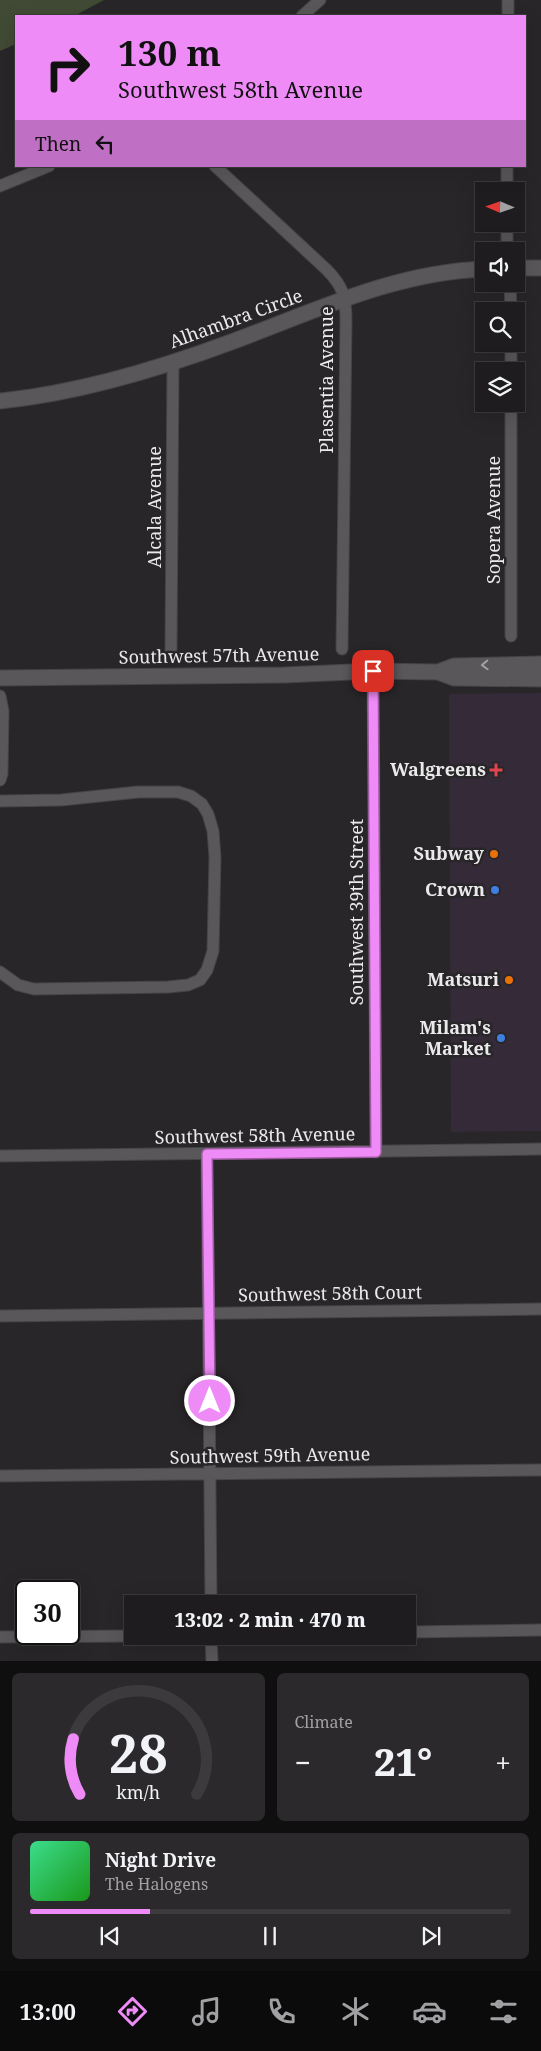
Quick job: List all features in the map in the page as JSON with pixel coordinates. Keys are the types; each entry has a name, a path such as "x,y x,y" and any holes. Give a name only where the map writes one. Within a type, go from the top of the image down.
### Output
{"main road":[{"path":"525,268 541,268"},
{"name":"Alhambra Circle","path":"0,401 84,387 173,362 232,342 370,289 412,278 446,272 475,270"},
{"name":"Southwest 57th Avenue","path":"438,672 454,666 538,666"},
{"name":"Southwest 57th Avenue","path":"0,678 284,675 373,671 438,672 454,678 541,679"}],"street":[{"path":"303,15 320,0"},
{"path":"508,0 508,15"},
{"path":"0,186 47,167"},
{"name":"Plasentia Avenue","path":"216,167 339,282 344,299 346,320 342,649"},
{"path":"507,167 507,182"},
{"name":"Alcala Avenue","path":"172,652 173,362"},
{"name":"Sopera Avenue","path":"511,412 511,636"},
{"name":"Southwest 39th Street","path":"373,671 376,1152"},
{"path":"0,696 3,711 2,774 0,780"},
{"path":"0,801 61,800 138,792 185,794 196,799 206,808 213,831 214,857 213,951 207,970 200,980 195,983 168,988 34,989 18,985 0,972"},
{"name":"Southwest 58th Avenue","path":"0,1156 541,1149"},
{"path":"207,1154 211,1595"},
{"name":"Southwest 58th Court","path":"0,1316 541,1309"},
{"name":"Southwest 59th Avenue","path":"0,1476 541,1470"},
{"path":"416,1632 541,1630"},
{"path":"0,1637 124,1636"},
{"path":"211,1645 212,1661"}],"shaded area":[{"path":"541,693 541,1131 451,1132 449,694"}],"green space":[{"path":"0,0 104,0 76,15 15,15 15,44 0,51"}],"place":[{"name":"Walgreens","path":"496,770"},
{"name":"Subway","path":"494,854"},
{"name":"Crown","path":"495,890"},
{"name":"Matsuri","path":"509,980"},
{"name":"Milam's Market","path":"501,1038"}],"route":[{"path":"210,1401 207,1154 376,1152 373,671"}]}
